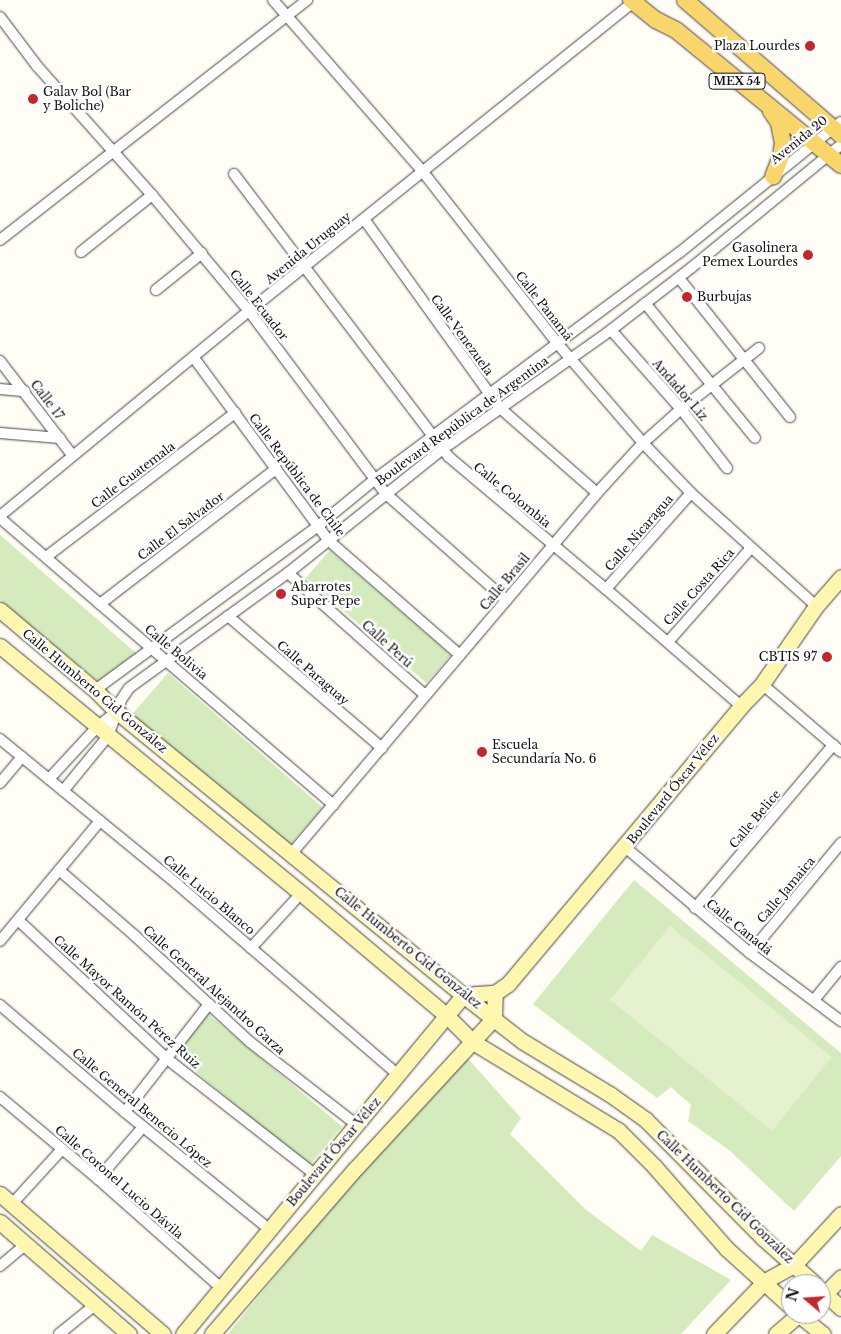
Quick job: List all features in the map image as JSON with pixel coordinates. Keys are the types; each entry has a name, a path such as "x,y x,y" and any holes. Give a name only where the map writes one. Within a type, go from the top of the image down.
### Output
{"main road":[{"name":"MEX 54","path":"685,0 838,129"},
{"name":"MEX 54","path":"637,1 656,20 676,30 815,143 837,155"},
{"path":"766,103 782,131 781,156 773,177"}],"street":[{"name":"Calle Panamá","path":"274,0 423,172 569,358 643,443 691,493 816,606"},
{"path":"0,240 307,0"},
{"name":"Avenida Uruguay","path":"0,517 72,455 637,1"},
{"name":"Calle Ecuador","path":"0,17 37,66 152,195 250,311 385,493 506,600"},
{"name":"Avenida 20","path":"773,177 815,143 838,129"},
{"name":"Boulevard República de Argentina","path":"116,711 129,688 288,573 385,493 443,449 646,304 837,155"},
{"name":"Calle Colombia","path":"234,174 443,449 463,471 606,589 741,706"},
{"name":"Boulevard República de Argentina","path":"96,690 318,526 374,480 679,253 773,177"},
{"path":"81,252 152,195"},
{"name":"Calle Venezuela","path":"364,220 500,408 596,493"},
{"path":"156,290 202,253"},
{"path":"679,253 691,268"},
{"path":"679,278 790,417"},
{"path":"646,304 755,438"},
{"name":"Andador Liz","path":"611,330 681,409 727,468"},
{"name":"Calle Brasil","path":"292,853 596,493 643,443 681,409 758,348"},
{"name":"Calle República de Chile","path":"194,358 328,540 460,655"},
{"name":"Calle 17","path":"0,361 25,391 72,455"},
{"path":"0,389 25,391"},
{"name":"Calle Guatemala","path":"46,557 235,413"},
{"path":"0,433 60,438"},
{"name":"Calle El Salvador","path":"100,604 276,469"},
{"name":"Calle Nicaragua","path":"606,589 691,493"},
{"name":"Calle Bolivia","path":"0,517 334,805"},
{"name":"Calle Costa Rica","path":"668,642 750,548"},
{"name":"Calle Perú","path":"288,573 425,695"},
{"name":"Boulevard Óscar Vélez","path":"495,993 508,984 625,847 741,706 762,684 816,606 841,577"},
{"name":"Calle Humberto Cid González","path":"0,610 96,690 116,711 292,853 463,995 522,1041 611,1095 646,1120 763,1238 804,1274"},
{"name":"Calle Paraguay","path":"228,616 382,748"},
{"name":"Calle Humberto Cid González","path":"0,646 446,1015 473,1042 618,1130 654,1166 727,1249 781,1297"},
{"path":"762,684 837,748"},
{"path":"63,791 116,711"},
{"path":"49,779 102,732"},
{"name":"Calle Lucio Blanco","path":"0,739 251,948 398,1075"},
{"name":"Calle Belice","path":"696,908 837,748"},
{"path":"0,783 22,757"},
{"path":"0,941 100,821"},
{"name":"Calle Jamaica","path":"750,953 841,843"},
{"name":"Calle Canadá","path":"625,847 750,953 841,1021"},
{"name":"Calle General Alejandro Garza","path":"59,870 250,1042 357,1125"},
{"path":"251,948 295,900"},
{"name":"Calle Mayor Ramón Pérez Ruiz","path":"18,920 166,1058 316,1175"},
{"path":"814,1000 841,966"},
{"path":"463,995 495,993 494,1018"},
{"name":"Boulevard Óscar Vélez","path":"182,1334 316,1175 463,995"},
{"name":"Calle General Benecio López","path":"0,1004 125,1112 269,1229"},
{"path":"125,1112 208,1004"},
{"name":"Boulevard Óscar Vélez","path":"212,1334 356,1168 494,1018"},
{"name":"Calle Coronel Lucio Dávila","path":"0,1098 98,1179 220,1287"},
{"path":"98,1179 143,1127"},
{"path":"12,1204 62,1149"},
{"path":"336,1150 356,1168"},
{"path":"0,1194 163,1334"},
{"path":"721,1331 765,1281 794,1265 841,1214"},
{"path":"0,1222 129,1334"},
{"path":"0,1266 26,1244"},
{"path":"831,1286 841,1277"},
{"path":"831,1300 841,1308"},
{"path":"59,1334 96,1304"},
{"path":"776,1334 787,1324"},
{"path":"810,1324 823,1334"}],"green space":[{"path":"0,535 136,653 98,681 0,601"},
{"path":"330,550 451,655 426,683 306,578"},
{"path":"168,673 323,807 287,849 132,715"},
{"path":"634,880 841,1053 841,1156 794,1211 729,1150 688,1121 691,1105 671,1087 657,1098 533,1004"},
{"path":"670,926 832,1057 772,1131 610,1000"},
{"path":"208,1014 342,1126 309,1166 175,1054"},
{"path":"464,1054 521,1118 510,1134 585,1209 641,1251 652,1235 731,1280 681,1334 228,1334 313,1230"}],"place":[{"name":"Plaza Lourdes","path":"810,46"},
{"name":"Galay Bol (Bar y Boliche)","path":"33,99"},
{"name":"Gasolinera Pemex Lourdes","path":"808,255"},
{"name":"Burbujas","path":"687,297"},
{"name":"Abarrotes Super Pepe","path":"281,594"},
{"name":"CBTIS 97","path":"827,657"},
{"name":"Escuela Secundaría No. 6","path":"482,752"}]}
